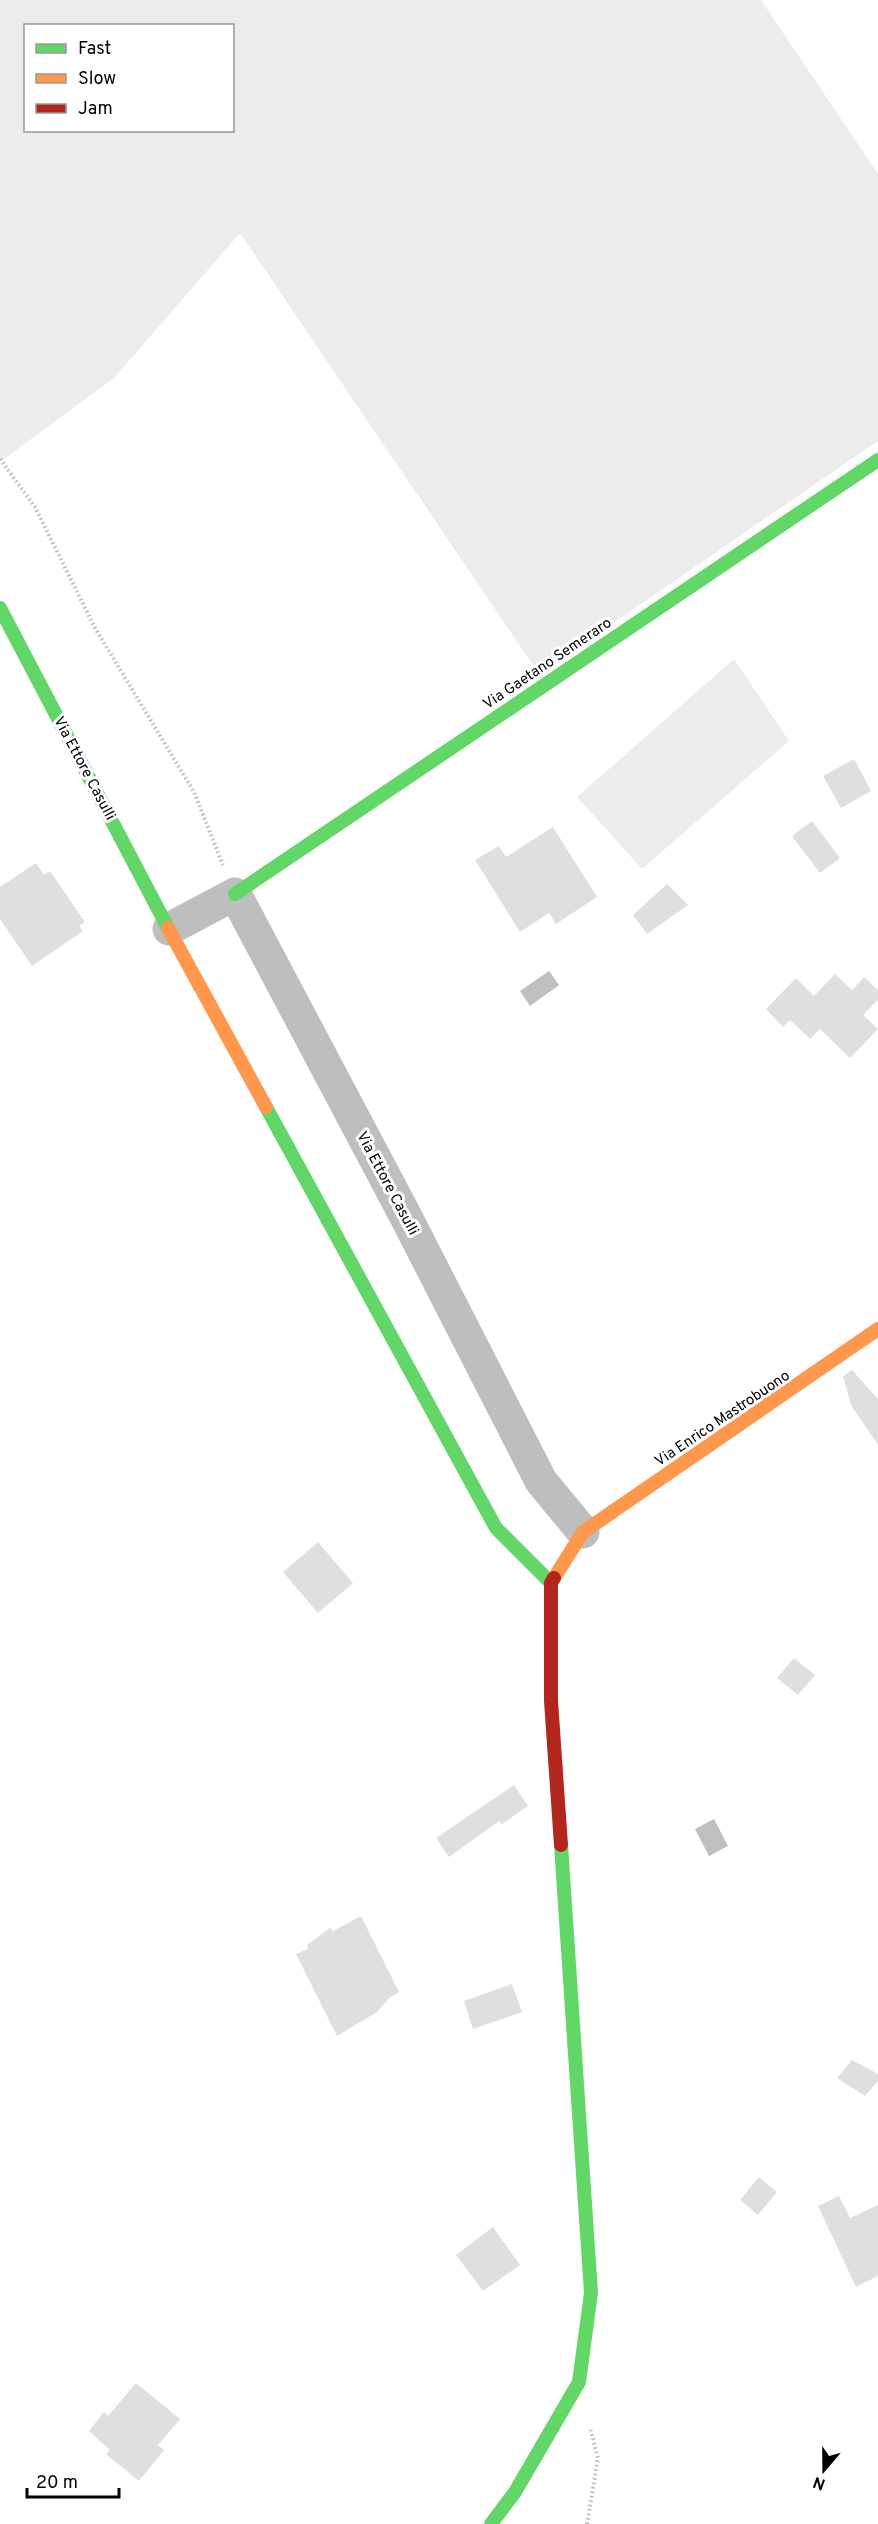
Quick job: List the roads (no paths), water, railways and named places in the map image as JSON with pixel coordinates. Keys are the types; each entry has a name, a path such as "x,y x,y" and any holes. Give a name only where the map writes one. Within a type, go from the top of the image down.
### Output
{"street":[{"name":"Via Gaetano Semeraro","path":"235,894 878,460"},
{"name":"Via Ettore Casulli","path":"0,608 169,929 496,1528 550,1583"},
{"path":"169,929 235,894"},
{"name":"Via Ettore Casulli","path":"235,894 405,1215 541,1481 583,1533"},
{"name":"Via Enrico Mastrobuono","path":"583,1533 878,1329"},
{"path":"491,2524 515,2492 579,2382 591,2293 551,1701 550,1583 583,1533"}]}
